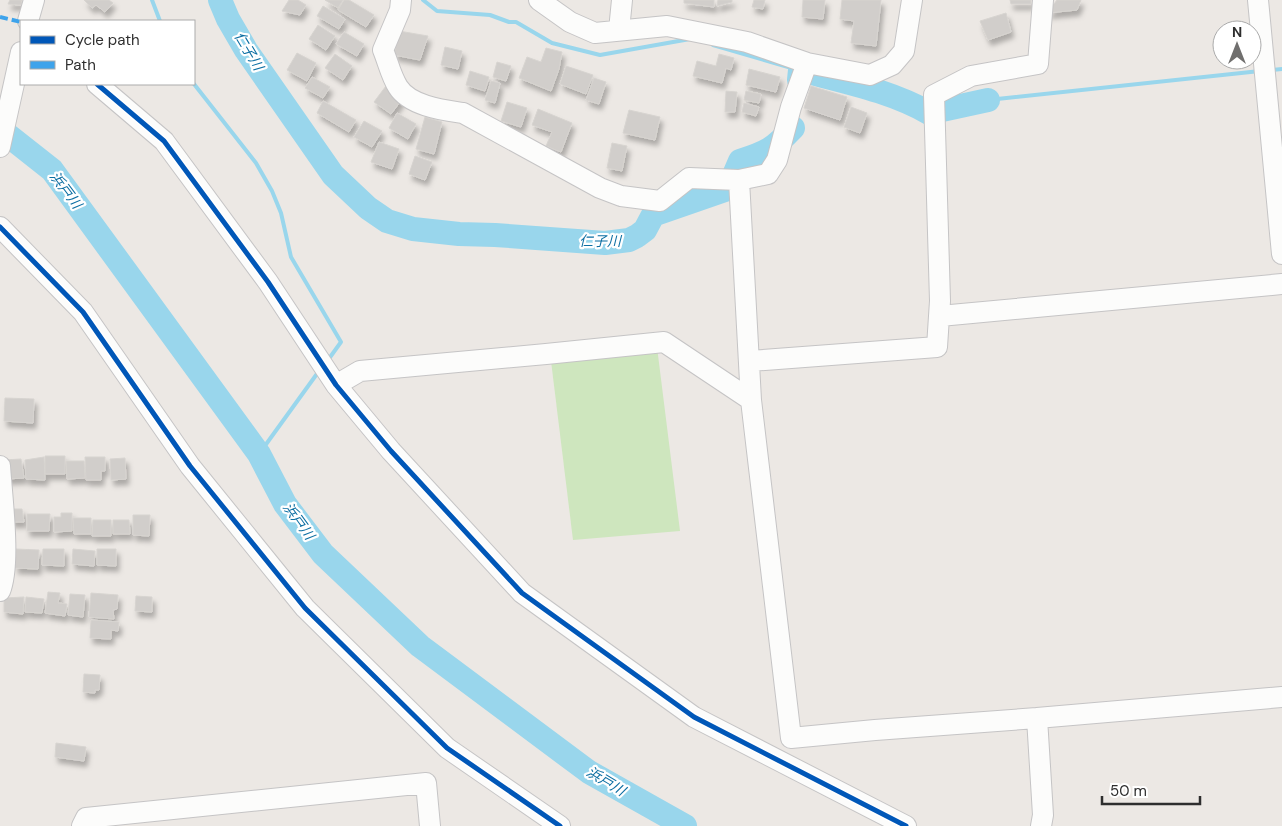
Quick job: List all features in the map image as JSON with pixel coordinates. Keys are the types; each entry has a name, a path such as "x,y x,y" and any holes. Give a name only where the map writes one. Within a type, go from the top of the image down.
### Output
{"street":[{"path":"28,20 34,0"},
{"path":"401,0 400,10 383,50 399,88 418,103 463,113 600,188 620,196 660,201 689,178 739,180 768,174 777,160 791,107 806,63"},
{"path":"539,0 570,22 595,33 668,26 747,42 806,63 870,75 892,65 904,51 912,0"},
{"path":"619,30 622,0"},
{"path":"750,360 937,347 940,316 934,95 971,76 1038,64 1043,0"},
{"path":"1258,0 1282,254"},
{"path":"0,147 20,57"},
{"path":"98,85 164,141 268,282 336,385 391,451 522,593 694,718 906,826"},
{"path":"739,180 751,400 791,738 1282,697"},
{"path":"0,227 83,312 190,466 306,608 447,748 560,826"},
{"path":"940,316 1282,284"},
{"path":"336,385 360,371 664,342 751,400"},
{"path":"0,466 4,514 5,574 0,591"},
{"path":"1037,718 1043,816 1041,826"},
{"path":"82,826 86,818 426,783 430,826"}],"green space":[{"path":"657,347 680,531 573,540 551,361"}],"building":[{"path":"10,0 22,0 21,5 8,4"},
{"path":"84,0 109,0 113,3 105,12 96,5 92,8"},
{"path":"289,0 298,0 306,5 300,15 282,11"},
{"path":"325,0 343,0 338,8"},
{"path":"344,0 349,0 374,15 366,27 338,10"},
{"path":"684,0 714,0 714,7 684,3"},
{"path":"718,0 732,0 732,2 717,6"},
{"path":"754,0 765,0 763,9 752,7"},
{"path":"803,0 825,0 823,19 802,17"},
{"path":"842,0 881,0 876,46 851,43 854,21 840,19"},
{"path":"1010,0 1031,0 1031,4 1011,4"},
{"path":"1057,0 1081,0 1077,10 1047,13"},
{"path":"323,6 345,19 339,29 317,16"},
{"path":"1006,13 1011,32 988,40 980,21"},
{"path":"318,25 335,36 326,50 309,39"},
{"path":"399,31 428,36 420,60 394,55"},
{"path":"344,32 364,44 357,56 336,44"},
{"path":"445,47 462,51 458,69 441,65"},
{"path":"546,48 562,52 559,69 551,91 519,78 527,57 541,62"},
{"path":"297,53 316,63 307,81 287,70"},
{"path":"335,54 352,66 343,80 325,68"},
{"path":"719,54 734,58 731,70 726,68 722,83 693,76 697,61 716,66"},
{"path":"497,62 511,66 506,81 493,77"},
{"path":"566,66 593,75 586,94 560,84"},
{"path":"749,69 780,77 776,92 746,85"},
{"path":"470,71 489,77 485,91 466,85"},
{"path":"312,77 330,87 323,98 305,88"},
{"path":"594,78 606,82 599,104 586,100"},
{"path":"491,81 500,83 495,103 485,100"},
{"path":"386,86 403,98 391,114 374,102"},
{"path":"811,86 847,97 840,120 804,108"},
{"path":"726,91 737,92 735,112 725,112"},
{"path":"746,91 761,94 759,103 744,100"},
{"path":"323,101 356,120 349,132 317,113"},
{"path":"507,102 527,108 521,127 501,121"},
{"path":"744,103 759,107 756,116 742,112"},
{"path":"851,107 867,113 860,133 844,127"},
{"path":"538,109 572,123 561,152 546,146 552,132 532,125"},
{"path":"629,110 660,117 655,140 623,133"},
{"path":"397,113 416,124 408,139 389,128"},
{"path":"425,117 442,122 434,154 416,149"},
{"path":"364,121 382,131 372,147 354,137"},
{"path":"379,142 399,149 392,169 371,162"},
{"path":"612,143 627,146 622,171 607,168"},
{"path":"415,156 432,162 425,180 409,174"},
{"path":"5,398 34,399 33,423 4,421"},
{"path":"45,456 65,456 65,474 45,474"},
{"path":"44,457 45,480 26,479 25,460"},
{"path":"85,457 105,457 105,471 101,471 101,480 86,480"},
{"path":"125,458 126,479 111,480 110,459"},
{"path":"21,459 24,478 6,479 3,460"},
{"path":"66,461 84,461 85,478 67,479"},
{"path":"10,509 22,509 24,522 11,522"},
{"path":"61,513 72,513 72,531 54,532 54,517 61,517"},
{"path":"27,514 50,514 49,531 27,531"},
{"path":"133,515 150,515 149,536 133,535"},
{"path":"73,518 91,518 91,534 74,534"},
{"path":"93,520 111,520 111,536 92,536"},
{"path":"113,520 129,520 130,534 113,534"},
{"path":"16,549 39,550 38,569 15,568"},
{"path":"43,549 64,549 64,566 42,565"},
{"path":"73,549 95,551 94,566 72,564"},
{"path":"97,549 116,549 116,566 97,565"},
{"path":"48,592 60,593 58,603 67,604 65,616 45,613"},
{"path":"91,593 118,595 117,609 113,610 114,619 89,617"},
{"path":"70,594 85,595 83,617 68,615"},
{"path":"136,596 152,597 152,612 135,611"},
{"path":"24,597 23,614 4,612 4,598"},
{"path":"26,597 44,599 42,613 25,612"},
{"path":"91,620 119,622 118,631 111,630 111,639 90,638"},
{"path":"84,674 100,675 99,690 95,690 95,693 83,692"},
{"path":"56,743 86,747 84,761 55,757"}],"waterway":[{"path":"152,0 160,20"},
{"name":"仁子川","path":"220,0 228,19 246,50 333,175 368,208 387,221 413,229 459,234 605,243 629,240 645,230 653,215 728,189 740,161 769,149 793,128"},
{"path":"423,0 437,11 490,15 509,22 516,22 552,43 600,55 690,39"},
{"path":"713,45 795,69"},
{"path":"1272,70 1282,69"},
{"name":"仁子川","path":"799,80 800,70 851,83 900,99 931,114 988,100"},
{"path":"988,100 1260,71"},
{"path":"195,85 256,163 272,191 281,213 291,257 341,342 328,360"},
{"name":"浜戸川","path":"0,129 52,170 259,454 285,504 323,554 420,646 589,772 685,826"},
{"path":"259,454 319,371"}],"marked path":[{"path":"0,17 20,22"}],"cycle path":[{"path":"98,85 164,141 268,282 336,385 391,451 522,593 694,717 906,826"},
{"path":"0,227 83,312 190,466 305,608 447,748 560,826"}]}
